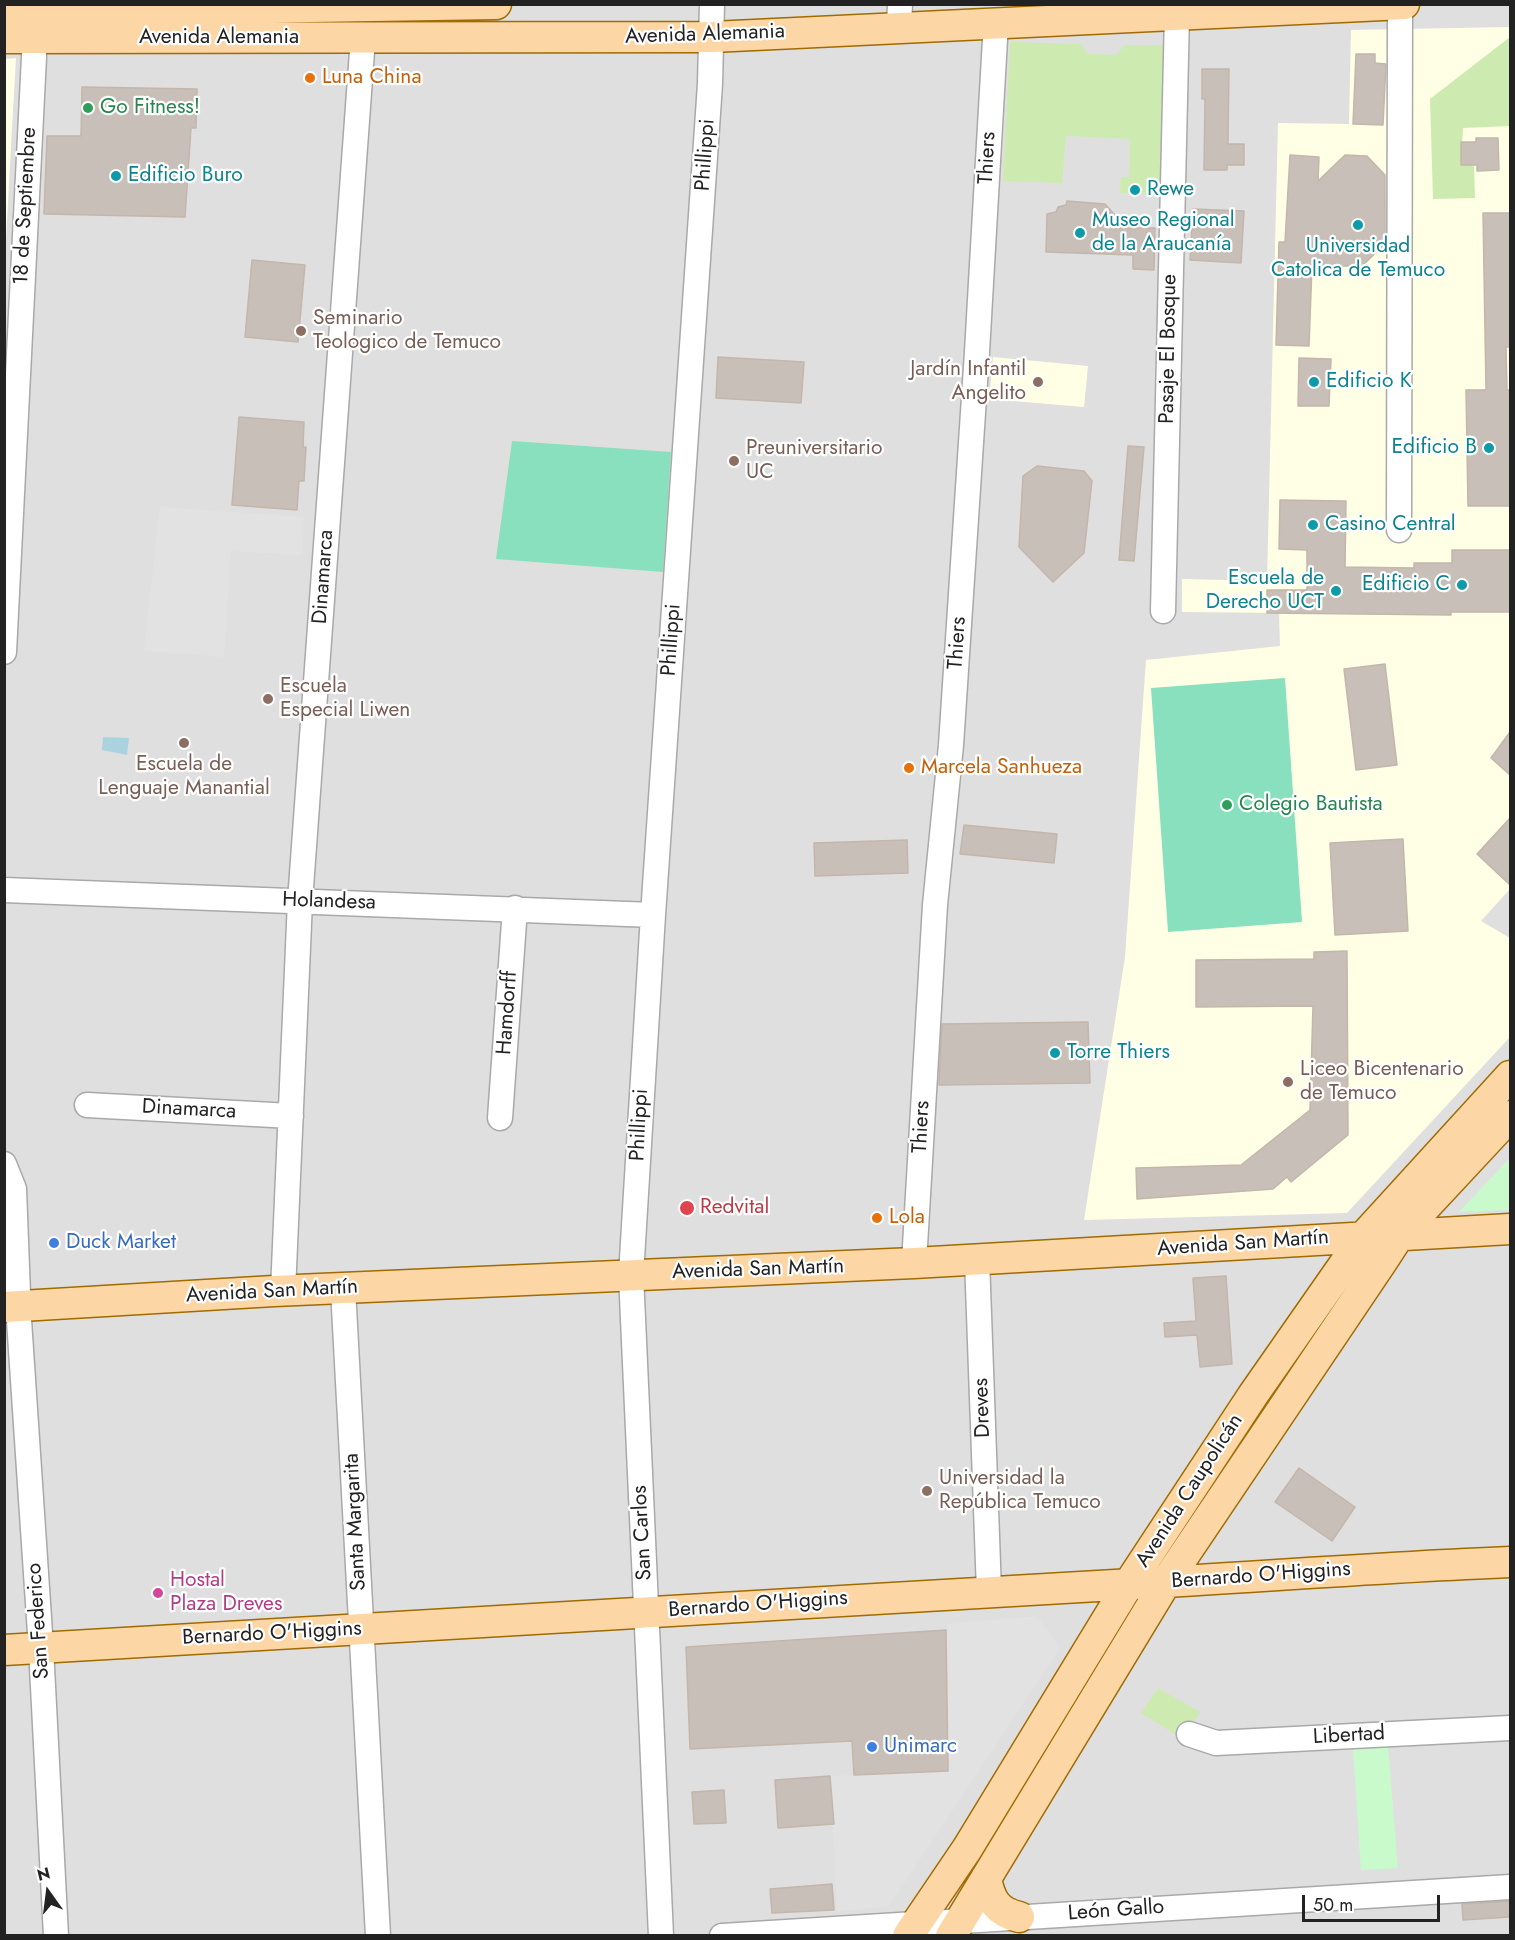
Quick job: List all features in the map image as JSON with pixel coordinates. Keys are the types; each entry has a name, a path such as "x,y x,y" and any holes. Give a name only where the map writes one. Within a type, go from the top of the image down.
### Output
{"main road":[{"name":"Avenida Alemania","path":"19,25 496,4"},
{"name":"Avenida Alemania","path":"19,25 363,38 712,37 900,16 998,13 1177,14 1402,5"},
{"path":"363,38 378,19 389,11 402,7"},
{"name":"Avenida Caupolicán","path":"912,1929 967,1848 1128,1585 1253,1395 1364,1236 1510,1076"},
{"name":"Avenida Caupolicán","path":"955,1928 1166,1582 1400,1234 1510,1116"},
{"name":"Avenida San Martín","path":"12,1306 283,1291 914,1263 1510,1229"},
{"name":"Bernardo O'Higgins","path":"4,1650 1128,1585 1395,1566 1510,1562"},
{"path":"986,1878 989,1895 995,1905 1005,1914 1019,1917"}],"street":[{"name":"Phillippi","path":"631,1275 712,37 712,4"},
{"path":"1399,530 1402,5"},
{"name":"Thiers","path":"914,1263 935,905 951,745 998,13"},
{"name":"Pasaje El Bosque","path":"1163,611 1177,14"},
{"name":"18 de Septiembre","path":"4,652 19,25"},
{"name":"Dinamarca","path":"283,1291 300,901 363,38"},
{"name":"Holandesa","path":"4,890 653,915"},
{"name":"Hamdorff","path":"500,1118 515,908"},
{"name":"Dinamarca","path":"87,1105 291,1116"},
{"path":"4,1164 14,1189 12,1306"},
{"name":"Dreves","path":"977,1259 989,1592"},
{"name":"San Carlos","path":"631,1275 661,1935"},
{"name":"Santa Margarita","path":"343,1289 378,1935"},
{"name":"San Federico","path":"12,1306 41,1648 56,1935"},
{"name":"Libertad","path":"1189,1734 1216,1743 1510,1728"},
{"name":"León Gallo","path":"722,1935 955,1928 1019,1917 1510,1887"}],"shaded area":[{"path":"5,5 1510,5 1510,1935 5,1935"},
{"path":"1510,27 1510,889 1481,921 1510,938 1510,1037 1347,1213 1084,1220 1125,957 1146,660 1280,646 1279,613 1182,612 1182,579 1267,581 1278,123 1349,124 1351,30"},
{"path":"16,58 11,146 5,260 5,59"},
{"name":"Jardín Infantil Angelito","path":"993,357 1088,366 1084,407 989,399"},
{"path":"160,507 304,517 302,555 231,551 224,657 144,651"},
{"name":"Unimarc","path":"1037,1616 1060,1648 889,1906 837,1912 830,1776 947,1771 947,1624"}],"green space":[{"path":"1510,37 1510,126 1463,128 1461,165 1474,165 1475,198 1433,199 1430,99"},
{"path":"1010,42 1081,44 1088,54 1116,55 1125,45 1166,45 1159,194 1120,193 1121,177 1129,177 1130,139 1066,136 1062,183 1003,181"},
{"path":"512,441 671,452 663,572 496,559"},
{"name":"Colegio Bautista","path":"1285,678 1302,922 1168,932 1151,688"},
{"path":"1510,1158 1510,1210 1459,1212"},
{"path":"1158,1688 1200,1712 1183,1739 1141,1713"},
{"path":"1388,1747 1398,1868 1361,1870 1353,1748"}],"water":[{"path":"103,737 129,738 127,755 102,750"}],"building":[{"path":"1356,54 1375,54 1375,63 1386,64 1383,125 1353,124"},
{"path":"1202,69 1229,69 1228,144 1244,144 1244,165 1227,165 1227,170 1204,170 1205,99 1202,99"},
{"name":"Edificio Buro","path":"82,87 197,89 196,128 191,128 185,217 44,214 47,136 81,136"},
{"path":"1476,138 1498,138 1499,170 1477,171 1477,165 1461,165 1461,142 1476,142"},
{"path":"1290,155 1319,157 1318,181 1345,155 1367,156 1385,175 1385,244 1362,266 1312,266 1309,346 1276,345 1279,242 1285,242"},
{"name":"Museo Regional de la Araucanía","path":"1067,201 1105,204 1115,215 1114,228 1155,228 1154,270 1133,269 1133,255 1046,252 1047,214 1056,212 1058,207 1066,205"},
{"path":"1193,209 1244,211 1241,263 1190,260"},
{"path":"1483,213 1510,213 1510,347 1506,347 1507,390 1510,390 1510,506 1468,506 1466,390 1486,390"},
{"path":"252,260 305,265 298,342 245,337"},
{"path":"718,357 804,362 801,403 716,398"},
{"name":"Edificio K","path":"1299,358 1331,359 1329,406 1298,406"},
{"path":"239,417 304,422 303,447 306,447 304,481 299,481 297,510 232,505"},
{"path":"1128,446 1144,447 1134,561 1119,560"},
{"path":"1037,466 1084,471 1092,481 1084,553 1053,582 1019,547 1023,476"},
{"path":"1280,500 1346,501 1345,567 1414,568 1414,563 1452,563 1452,550 1510,550 1510,612 1451,612 1451,615 1267,613 1267,590 1307,590 1307,550 1279,549"},
{"path":"1385,664 1397,765 1356,770 1344,669"},
{"path":"1510,732 1510,775 1491,758"},
{"path":"1510,818 1510,885 1477,854"},
{"path":"964,825 1057,834 1054,863 960,854"},
{"path":"1403,839 1408,931 1335,935 1330,843"},
{"path":"907,840 908,873 815,876 814,843"},
{"path":"1347,951 1348,1135 1291,1182 1287,1177 1273,1189 1137,1199 1136,1168 1241,1165 1310,1110 1313,1006 1196,1007 1196,960 1314,959 1314,952"},
{"path":"1088,1022 1090,1083 939,1085 942,1024"},
{"path":"1226,1276 1232,1364 1200,1367 1197,1335 1165,1337 1164,1323 1196,1321 1193,1278"},
{"path":"1299,1468 1355,1507 1332,1541 1275,1502"},
{"path":"946,1630 948,1771 854,1775 852,1741 690,1749 686,1647"},
{"path":"830,1776 834,1824 778,1828 775,1780"},
{"path":"724,1790 726,1823 694,1824 692,1792"},
{"path":"832,1884 834,1910 772,1913 770,1889"},
{"path":"1510,1901 1510,1917 1463,1920 1462,1904"}],"place":[{"name":"Luna China","path":"310,78"},
{"name":"Go Fitness!","path":"88,108"},
{"name":"Edificio Buro","path":"116,176"},
{"name":"Rewe","path":"1135,190"},
{"name":"Universidad Catolica de Temuco","path":"1358,225"},
{"name":"Museo Regional de la Araucanía","path":"1080,233"},
{"name":"Seminario Teologico de Temuco","path":"301,331"},
{"name":"Jardín Infantil Angelito","path":"1038,382"},
{"name":"Edificio K","path":"1314,382"},
{"name":"Edificio B","path":"1489,448"},
{"name":"Preuniversitario UC","path":"734,461"},
{"name":"Casino Central","path":"1313,525"},
{"name":"Edificio C","path":"1462,585"},
{"name":"Escuela de Derecho UCT","path":"1336,591"},
{"name":"Escuela Especial Liwen","path":"268,699"},
{"name":"Escuela de Lenguaje Manantial","path":"184,743"},
{"name":"Marcela Sanhueza","path":"909,768"},
{"name":"Colegio Bautista","path":"1227,805"},
{"name":"Torre Thiers","path":"1055,1053"},
{"name":"Liceo Bicentenario de Temuco","path":"1288,1082"},
{"name":"Redvital","path":"687,1208"},
{"name":"Lola","path":"877,1218"},
{"name":"Duck Market","path":"54,1243"},
{"name":"Universidad la República Temuco","path":"927,1491"},
{"name":"Hostal Plaza Dreves","path":"158,1593"},
{"name":"Unimarc","path":"872,1747"}]}
